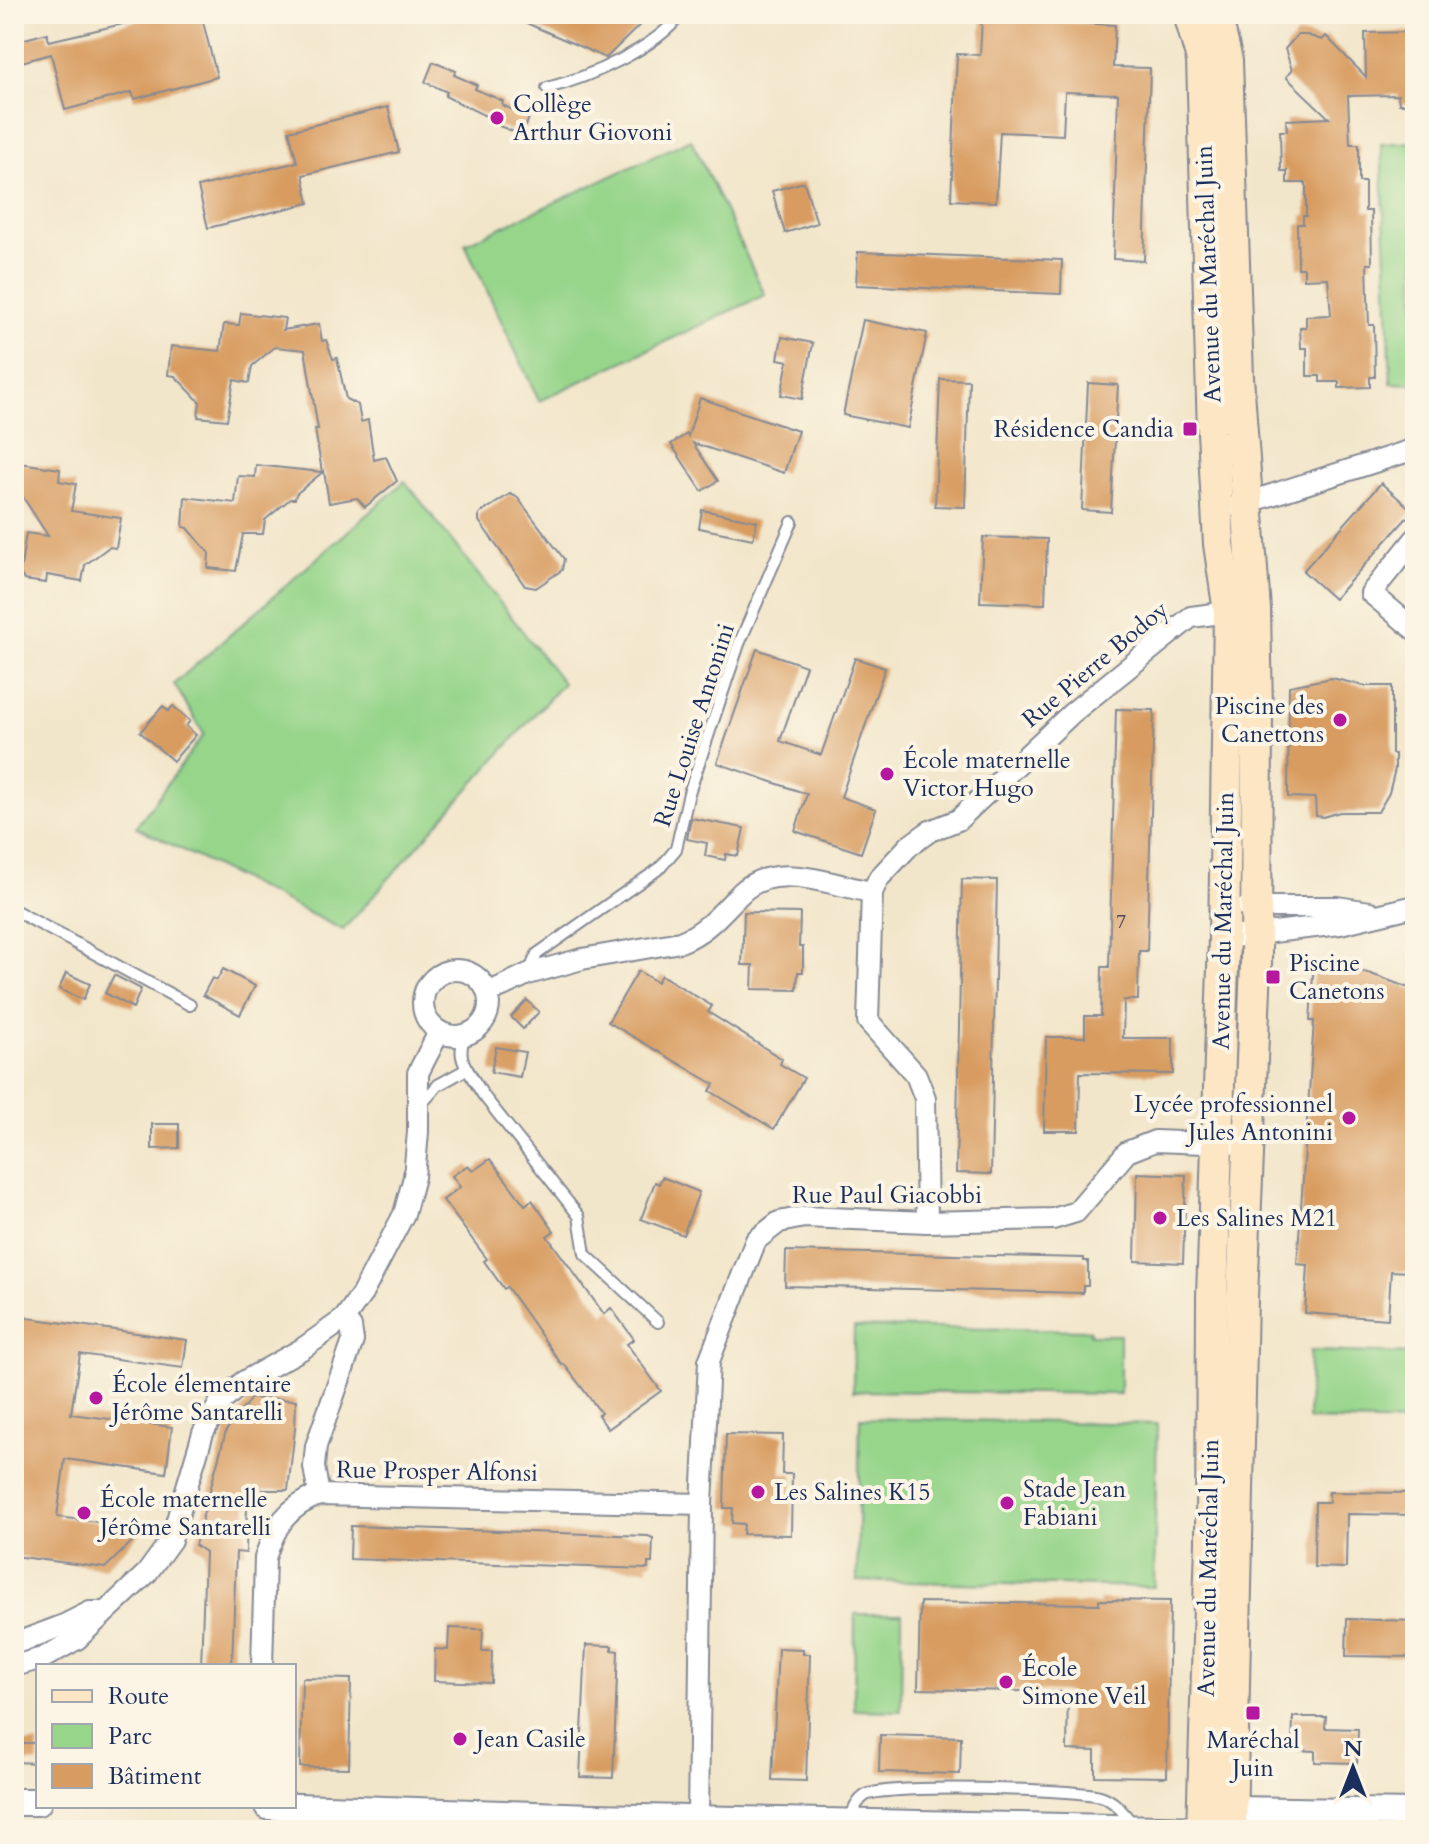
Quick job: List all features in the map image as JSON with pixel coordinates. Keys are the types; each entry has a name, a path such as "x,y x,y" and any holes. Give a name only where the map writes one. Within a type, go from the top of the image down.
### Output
{"main road":[{"name":"Avenue du Maréchal Juin","path":"1189,14 1202,60 1232,508 1255,610 1256,922 1212,1314 1211,1542 1204,1830"},
{"name":"Avenue du Maréchal Juin","path":"1216,14 1227,61 1238,377 1232,508 1219,544 1229,612 1224,938 1232,1144 1232,1820"}],"street":[{"path":"1232,508 1415,449"},
{"path":"1414,544 1371,593 1415,630"},
{"name":"Rue Pierre Bodoy","path":"872,892 879,878 909,846 930,831 958,820 1072,713 1191,617 1229,612"},
{"path":"488,993 528,974 582,959 680,942 695,936 759,878 793,876 872,892 868,1021 916,1075 925,1098 927,1222"},
{"path":"1224,904 1256,922"},
{"path":"1224,938 1256,922 1340,924 1415,906"},
{"path":"455,970 475,976 488,993 490,1003 484,1022 465,1036 439,1032 431,1025 422,1006 428,986 435,977 455,970"},
{"path":"14,1666 43,1658 77,1639 147,1573 171,1540 203,1433 219,1404 243,1382 302,1349 344,1319 386,1251 404,1214 414,1177 418,1073 439,1032"},
{"name":"Rue Paul Giacobbi","path":"698,1819 702,1504 709,1361 756,1240 779,1222 804,1217 927,1222 1053,1219 1076,1212 1127,1152 1155,1141 1232,1144"},
{"path":"319,1495 314,1467 316,1446 353,1341 351,1327 344,1319"},
{"name":"Rue Prosper Alfonsi","path":"262,1664 265,1558 269,1543 282,1519 300,1502 319,1495 702,1504"},
{"path":"14,1644 90,1612 104,1612"},
{"path":"14,1802 36,1802"},
{"path":"279,1808 345,1820 698,1819 1204,1830 1232,1820 1415,1813"}],"lane":[{"path":"547,88 569,83 648,45 672,27 681,14"},
{"name":"Rue Louise Antonini","path":"528,974 537,954 660,868 676,849 689,793 739,644 792,522"},
{"path":"14,910 190,1005"},
{"path":"465,1036 461,1048 462,1061 483,1095 579,1216 585,1254 658,1322"},
{"path":"418,1108 438,1085 467,1069"}],"green space":[{"path":"691,139 765,295 539,401 465,244"},
{"path":"1415,142 1415,384 1391,383 1381,144"},
{"path":"405,481 563,683 343,930 136,827 204,734 174,684"},
{"path":"854,1327 1090,1330 1090,1335 1120,1335 1120,1394 853,1391"},
{"path":"1310,1351 1415,1354 1415,1423 1308,1420"},
{"name":"Stade Jean Fabiani","path":"860,1418 1157,1424 1154,1587 857,1581"},
{"path":"855,1614 902,1614 901,1711 854,1710"}],"building":[{"path":"166,14 201,14 217,77 134,99 132,92 65,110 51,54 18,63 14,42 47,33 49,41"},
{"path":"506,14 651,14 606,58"},
{"path":"982,18 1115,25 1113,67 1150,68 1144,261 1113,259 1118,94 1065,92 1063,135 1000,132 996,202 951,200 957,54 980,55"},
{"path":"1415,32 1415,104 1399,104 1398,95 1348,96 1350,144 1359,144 1359,182 1365,182 1365,211 1371,211 1372,264 1367,264 1369,325 1374,325 1375,377 1370,377 1370,387 1339,388 1339,382 1320,382 1320,376 1307,376 1307,348 1301,348 1300,327 1306,327 1306,316 1331,315 1328,278 1304,279 1304,268 1298,268 1297,224 1303,224 1303,216 1306,216 1306,183 1287,183 1287,171 1281,171 1280,131 1287,131 1286,120 1329,118 1286,77 1292,70 1285,49 1297,35 1322,40 1326,36 1366,77 1365,33"},
{"path":"433,62 456,71 454,75 477,85 475,89 529,117 525,129 517,133 494,124 494,120 445,96 447,92 425,82"},
{"path":"388,107 399,152 303,175 309,203 208,228 198,187 297,162 289,131"},
{"path":"804,182 817,223 785,233 772,191"},
{"path":"858,252 1062,260 1061,294 856,285"},
{"path":"241,313 285,318 283,330 319,324 322,341 326,340 333,359 337,358 346,399 358,405 361,422 368,420 374,460 386,457 397,481 365,507 357,498 329,503 324,471 296,494 295,499 290,499 265,520 263,534 243,534 236,571 208,568 209,553 188,528 183,527 185,497 235,503 238,476 255,477 256,465 322,472 305,350 275,347 252,366 249,383 234,380 227,420 198,417 200,402 175,376 168,375 171,346 220,351 224,324 239,325"},
{"path":"863,320 927,333 908,428 843,415"},
{"path":"782,337 813,343 802,399 781,395 788,361 778,359"},
{"path":"940,379 969,380 965,507 935,506"},
{"path":"1088,383 1118,385 1111,512 1082,510"},
{"path":"700,398 798,431 784,473 693,443 718,481 702,491 671,444 688,436"},
{"path":"14,462 60,469 59,481 76,484 71,511 121,518 116,548 109,547 85,565 82,581 47,575 46,583 24,580 20,573 26,533 48,536 21,494 14,493"},
{"path":"1381,483 1413,511 1334,599 1303,571"},
{"path":"510,494 517,497 564,559 562,570 536,588 525,586 479,521 479,514"},
{"path":"702,510 757,521 753,539 699,528"},
{"path":"983,537 1047,539 1045,604 980,602"},
{"path":"757,649 806,666 780,741 821,755 855,658 885,668 841,797 876,809 861,853 795,831 807,794 717,763"},
{"name":"Piscine des Canettons","path":"1332,678 1364,686 1392,686 1392,754 1395,754 1395,769 1389,793 1378,812 1340,812 1316,816 1315,798 1288,797 1289,686"},
{"path":"163,706 168,711 173,706 190,721 186,726 196,735 173,761 140,732"},
{"path":"1116,709 1154,710 1147,951 1139,951 1138,1000 1124,1000 1123,1038 1173,1038 1173,1074 1080,1073 1079,1131 1044,1131 1046,1037 1085,1037 1085,1016 1101,1016 1102,967 1109,967"},
{"path":"691,818 744,828 738,856 726,854 725,860 705,856 707,843 687,839"},
{"path":"962,879 997,880 991,1174 956,1173"},
{"path":"744,912 800,913 799,947 803,947 803,972 798,972 797,990 752,989 753,965 742,965"},
{"path":"1314,960 1371,974 1415,990 1415,1234 1412,1234 1409,1272 1391,1271 1388,1319 1305,1313 1308,1265 1297,1264 1314,1021 1310,1021"},
{"path":"223,969 255,986 240,1015 203,995 212,978 217,980"},
{"path":"638,971 657,982 661,975 712,1006 708,1012 782,1059 780,1064 804,1078 774,1129 710,1091 714,1084 608,1022"},
{"path":"66,973 90,984 83,1000 59,989"},
{"path":"114,975 141,989 133,1008 105,993"},
{"path":"527,1000 539,1012 523,1029 511,1017"},
{"path":"496,1047 525,1052 520,1077 491,1072"},
{"path":"152,1124 179,1124 179,1148 152,1149"},
{"path":"490,1159 525,1205 532,1200 554,1231 547,1236 604,1314 611,1308 634,1339 627,1344 661,1391 608,1429 598,1415 601,1413 562,1365 507,1287 504,1289 484,1261 487,1259 443,1200 460,1187 452,1176 468,1165 473,1171"},
{"name":"Les Salines M21","path":"1137,1173 1186,1175 1183,1263 1135,1261"},
{"path":"662,1177 699,1192 683,1235 641,1219 655,1182 659,1184"},
{"path":"786,1251 1084,1258 1088,1261 1088,1286 1083,1286 1083,1293 785,1286"},
{"path":"14,1316 187,1340 183,1368 80,1354 71,1414 172,1427 166,1473 65,1459 57,1517 146,1528 105,1568 14,1556"},
{"path":"251,1398 296,1400 288,1490 263,1490 263,1504 247,1504 246,1553 236,1552 232,1664 201,1664 205,1552 195,1545 226,1431"},
{"name":"Les Salines K15","path":"726,1434 783,1435 782,1474 792,1474 791,1535 743,1534 744,1524 732,1523 733,1508 724,1508"},
{"path":"1329,1492 1415,1493 1415,1515 1347,1514 1346,1568 1314,1567 1315,1502 1329,1502"},
{"path":"351,1526 648,1536 653,1538 652,1563 648,1563 648,1569 350,1559"},
{"path":"1099,1600 1170,1601 1167,1777 1095,1776 1095,1751 1067,1750 1068,1692 918,1689 920,1602 1099,1604"},
{"path":"1347,1619 1415,1621 1415,1657 1346,1656"},
{"path":"449,1628 483,1629 482,1651 492,1651 491,1683 434,1681 435,1649 448,1650"},
{"path":"586,1645 612,1646 612,1650 618,1651 613,1778 580,1777"},
{"path":"778,1648 803,1649 803,1654 810,1654 806,1781 772,1780"},
{"path":"302,1678 351,1679 349,1768 300,1767"},
{"path":"1293,1717 1326,1717 1325,1728 1358,1729 1357,1763 1315,1762 1315,1751 1292,1750"},
{"path":"880,1735 961,1737 960,1774 879,1772"},
{"path":"14,1743 36,1743 36,1763 14,1762"}],"place":[{"name":"Collège Arthur Giovoni","path":"497,118"},
{"name":"Résidence Candia","path":"1190,429"},
{"name":"Piscine des Canettons","path":"1340,720"},
{"name":"École maternelle Victor Hugo","path":"887,774"},
{"name":"Piscine Canetons","path":"1273,977"},
{"name":"Lycée professionnel Jules Antonini","path":"1349,1118"},
{"name":"Les Salines M21","path":"1160,1218"},
{"name":"École élementaire Jérôme Santarelli","path":"96,1398"},
{"name":"Les Salines K15","path":"758,1492"},
{"name":"Stade Jean Fabiani","path":"1007,1503"},
{"name":"École maternelle Jérôme Santarelli","path":"84,1513"},
{"name":"École Simone Veil","path":"1006,1682"},
{"name":"Maréchal Juin","path":"1253,1713"},
{"name":"Jean Casile","path":"460,1739"}]}
